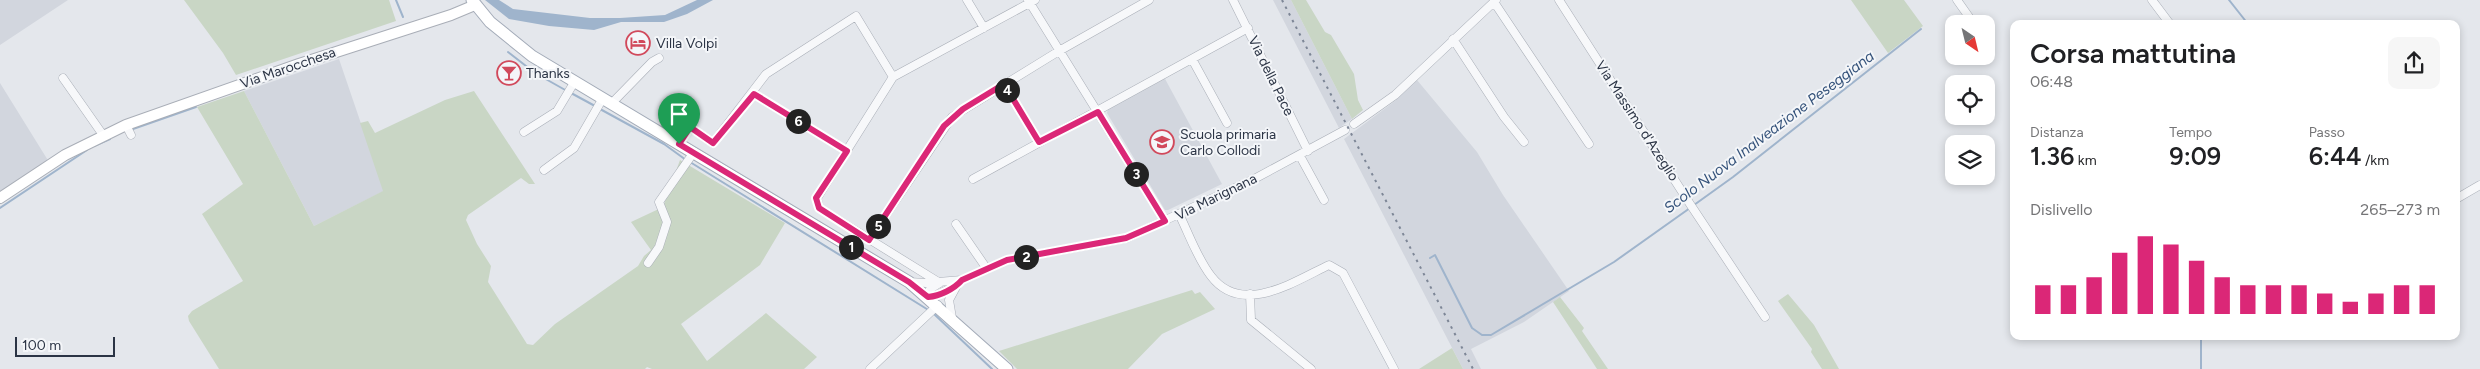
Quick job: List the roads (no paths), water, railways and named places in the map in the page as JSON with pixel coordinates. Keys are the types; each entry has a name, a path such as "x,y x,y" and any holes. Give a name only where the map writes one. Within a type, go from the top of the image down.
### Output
{"main road":[{"path":"474,3 510,40 571,88 681,141 690,158 909,282 928,297 934,310 952,318 1006,369"}],"street":[{"path":"967,0 984,28"},
{"path":"869,240 944,126 963,109 1059,51 1149,0"},
{"name":"Via della Pace","path":"1234,0 1306,148"},
{"name":"Via Massimo d'Azeglio","path":"1559,0 1765,317"},
{"path":"1957,0 1968,15"},
{"path":"2152,0 2167,20"},
{"path":"928,297 930,289 940,283 819,208 816,198 893,78 1031,1 1059,51 1165,221"},
{"path":"1354,124 1395,95 1495,1 1589,144"},
{"name":"Via Marocchesa","path":"0,198 65,155 126,125 189,101 474,3"},
{"path":"681,141 690,127 713,143 754,94 766,74 856,16 893,78"},
{"path":"973,179 1248,28"},
{"path":"1454,39 1504,117 1524,142"},
{"path":"544,170 574,148 603,104 659,58"},
{"path":"1192,59 1227,123"},
{"path":"63,78 103,135"},
{"path":"1004,84 1039,142"},
{"path":"524,132 557,111 571,88"},
{"path":"754,94 847,151"},
{"path":"126,125 131,135"},
{"name":"Via Marignana","path":"928,297 936,296 960,282 1007,260 1126,238 1300,156 1306,148 1345,130"},
{"path":"1300,156 1324,200"},
{"path":"648,263 659,247 668,222 659,202 690,158"},
{"path":"2460,197 2480,186"},
{"path":"1179,214 1211,276 1220,285 1233,292 1256,295 1285,287 1329,265 1343,272 1394,369"},
{"path":"956,224 987,269"},
{"name":"Via Marignana","path":"909,282 960,282"},
{"path":"952,318 949,300 960,282"},
{"path":"1250,294 1251,320 1310,369"},
{"path":"870,369 934,310"}],"water":[{"path":"485,0 499,0 513,9 590,18 620,18 665,15 697,0 713,0 687,14 664,22 621,22 594,30 549,26 509,19"}],"waterway":[{"path":"396,0 403,17"},
{"path":"2229,0 2245,20"},
{"name":"Scolo Nuova Inalveazione Peseggiana","path":"1694,205 1733,177 1921,29"},
{"path":"508,52 535,73 567,91"},
{"path":"571,93 595,106"},
{"path":"133,129 196,107"},
{"path":"600,109 664,144 686,160"},
{"path":"94,146 110,139"},
{"path":"0,208 87,150"},
{"path":"690,162 930,311"},
{"name":"Scolo Nuova Inalveazione Peseggiana","path":"1430,258 1435,255 1472,328 1482,335 1491,335 1614,262 1690,208"},
{"path":"934,314 992,369"},
{"path":"2201,340 2201,369"}],"railway":[{"path":"1282,0 1473,369"}],"place":[{"name":"Villa Volpi","path":"638,43"},
{"name":"Thanks","path":"509,73"},
{"name":"Scuola primaria Carlo Collodi","path":"1162,142"}]}
